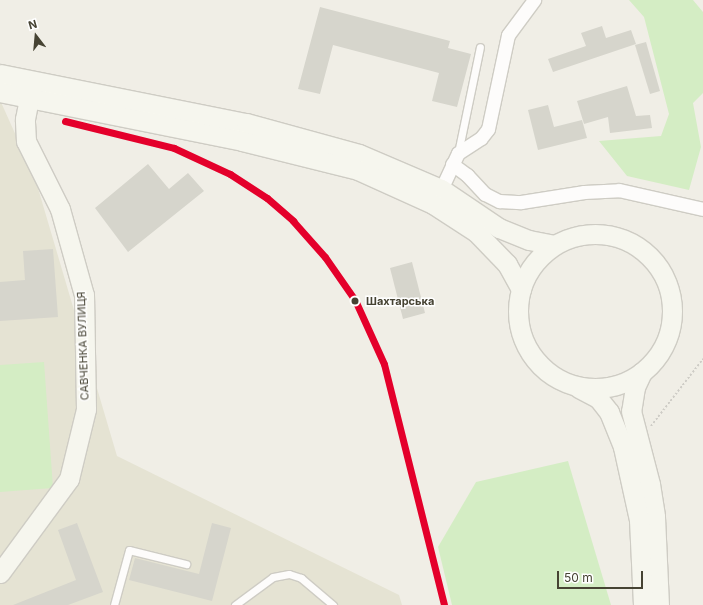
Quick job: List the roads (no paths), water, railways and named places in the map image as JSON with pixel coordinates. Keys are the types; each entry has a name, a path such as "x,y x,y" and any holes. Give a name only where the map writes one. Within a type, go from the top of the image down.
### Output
{"main road":[{"path":"0,74 30,90 242,140 358,170 437,197 499,228 529,240 554,245"},
{"path":"0,92 30,90"},
{"name":"САВЧЕНКА ВУЛИЦЯ","path":"0,573 69,479 86,409 84,295 60,209 26,141 25,119 30,90"},
{"path":"437,197 476,232 508,264 521,289"},
{"path":"561,380 588,388 602,388 630,380 642,372 657,357 667,339 672,318 671,296 664,276 652,259 641,250 616,236 595,233 574,236 554,245 533,264 521,289 517,310 520,332 526,345 543,368 561,380 588,392 603,404 609,412 623,447 639,520 643,605"},
{"path":"642,372 635,387 631,411 650,484 655,517 659,605"}],"street":[{"path":"437,197 455,158 471,146 488,129 508,35 534,0"},
{"path":"455,158 467,175 484,194 499,201 521,202 597,191 619,190 703,209"}],"lane":[{"path":"455,158 480,47"},
{"path":"114,605 129,550 186,564"},
{"path":"235,605 273,577 289,574 302,578 333,605"}],"place":[{"name":"Шахтарська","path":"355,301"}]}
